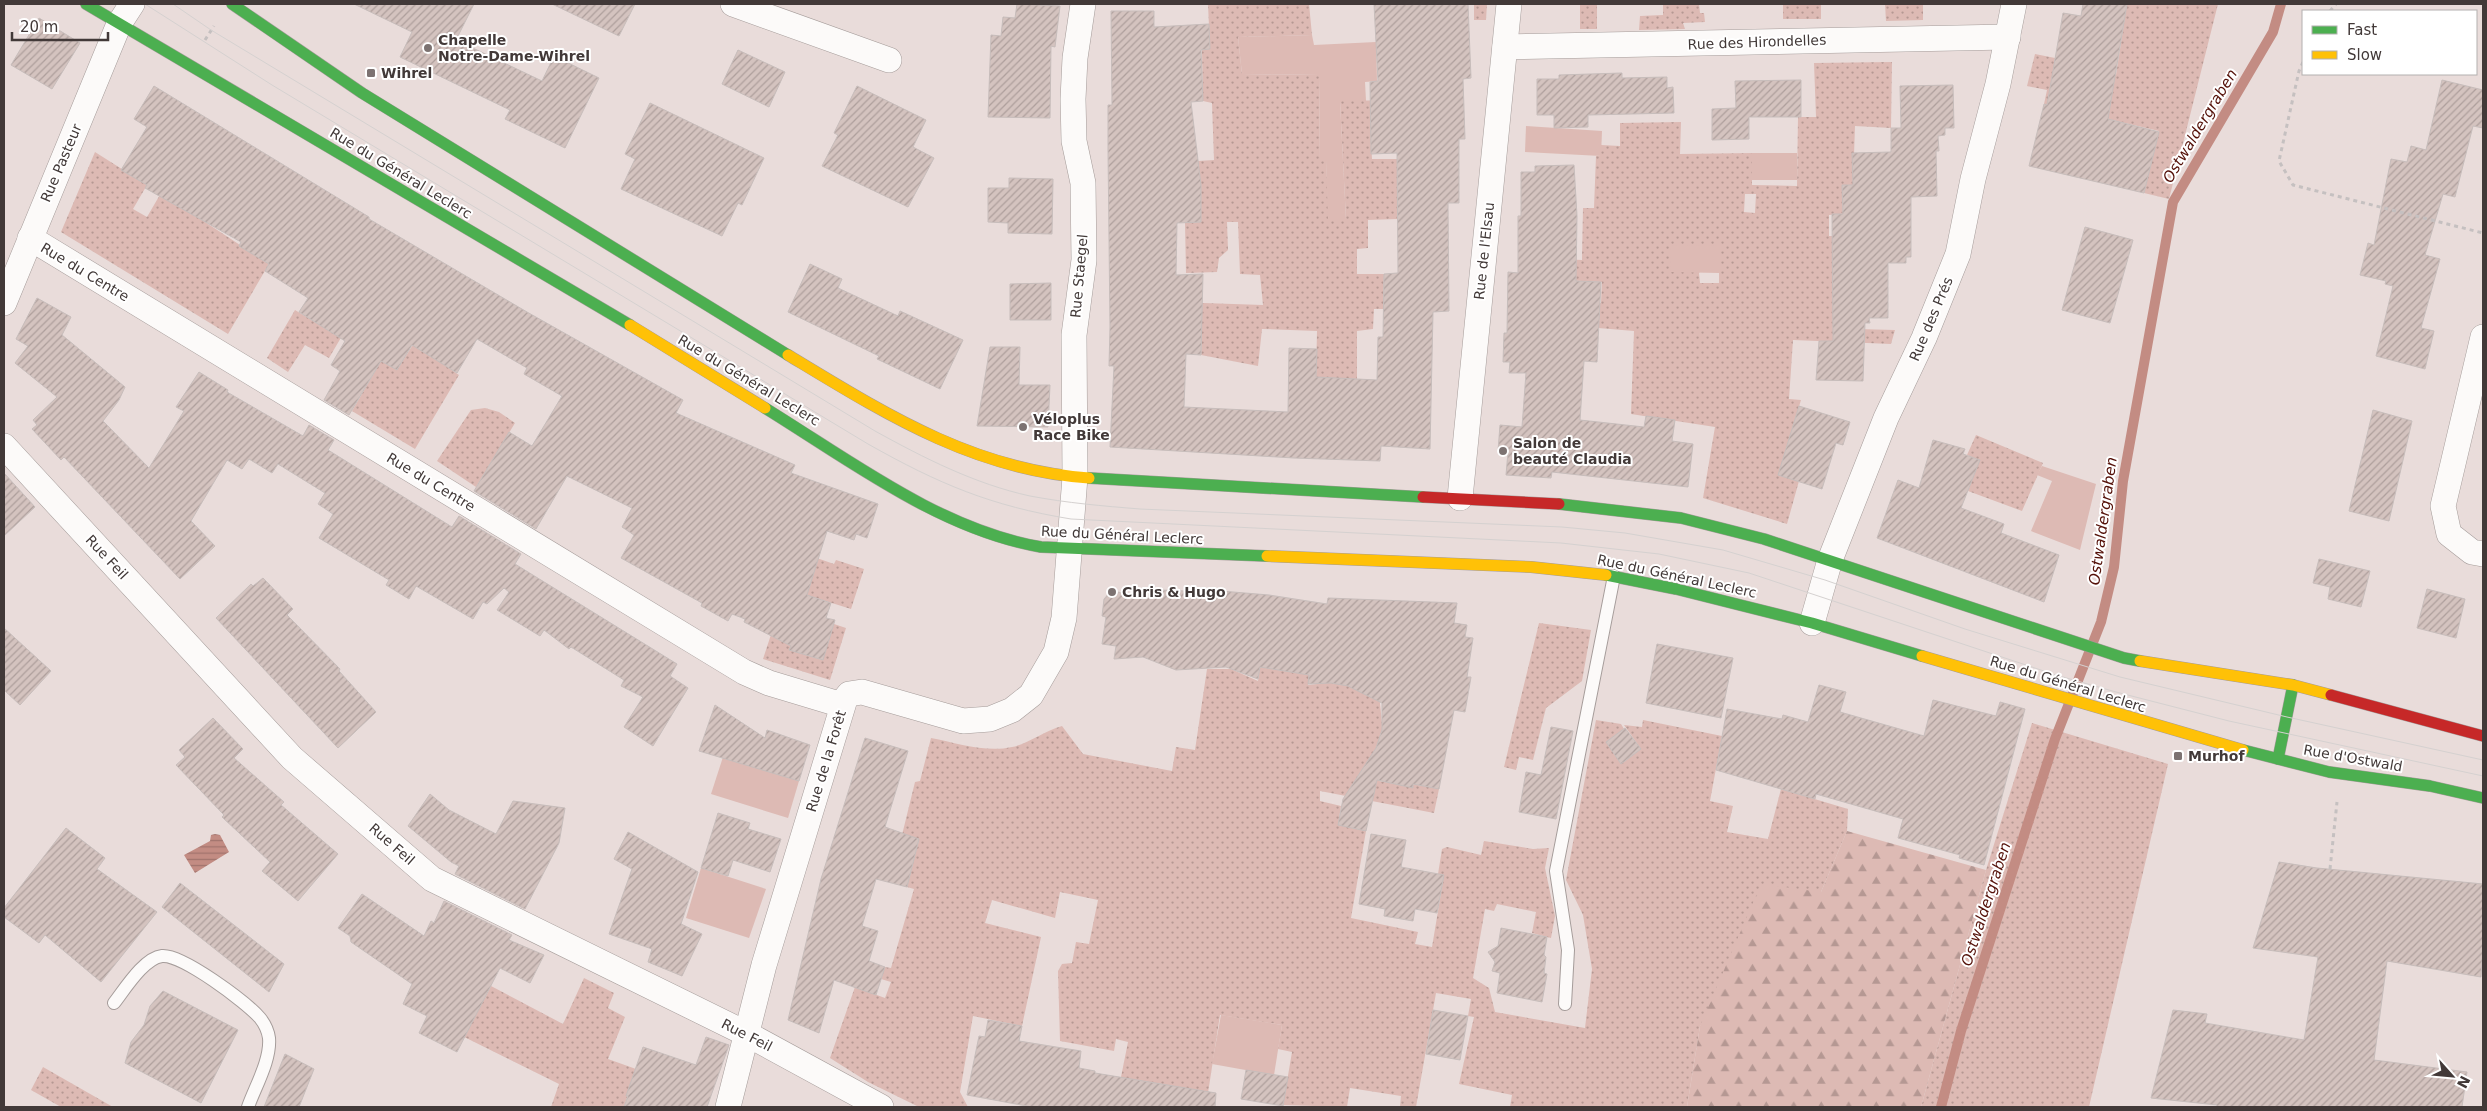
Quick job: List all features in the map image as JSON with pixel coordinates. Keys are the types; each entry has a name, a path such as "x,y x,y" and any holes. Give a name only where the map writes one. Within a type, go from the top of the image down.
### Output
{"main road":[{"name":"Rue du Général Leclerc","path":"86,4 126,14 192,64 382,180 620,319 924,505 953,520 1014,542 1041,547 1069,549 1531,567 1614,576 1676,589 1812,623 2206,741 2278,759"},
{"path":"232,4 362,93 510,187 879,410 922,433 975,454 1032,470 1075,477 1257,489 1460,498 1604,507 1681,518 1764,539 2124,658 2168,667 2293,685 2483,736"},
{"path":"2278,759 2293,685"},
{"name":"Rue d'Ostwald","path":"2278,759 2329,772 2430,786 2483,798"}],"street":[{"path":"733,4 889,60"},
{"name":"Rue Staegel","path":"1069,549 1075,477 1074,335 1084,250 1083,183 1074,141 1073,99 1083,4"},
{"name":"Rue de l'Elsau","path":"1460,498 1509,4"},
{"name":"Rue des Prés","path":"1812,623 1830,560 1886,418 1920,346 1958,254 1973,179 2014,4"},
{"name":"Rue Pasteur","path":"4,303 126,14"},
{"name":"Rue des Hirondelles","path":"1505,47 2008,36"},
{"name":"Rue du Centre","path":"30,238 744,672 769,683 842,705"},
{"path":"2483,337 2443,506 2449,534 2472,552 2483,554"},
{"name":"Rue Feil","path":"4,446 292,758 432,879 746,1034 881,1107"},
{"name":"Rue de la Forêt","path":"728,1107 764,965 842,705 850,694 862,692 962,721 976,721 1002,716 1020,705 1040,682 1056,652 1064,618 1069,549"}],"lane":[{"path":"1565,1004 1568,950 1556,871 1614,576"},
{"path":"114,1003 148,961 160,956 173,956 189,964 250,1008 261,1019 269,1040 266,1059 248,1107"}],"path":[{"path":"192,64 215,24"},
{"path":"2302,64 2279,161 2293,186 2483,233"},
{"path":"2330,869 2338,794"}],"green space":[{"path":"1208,4 1309,4 1312,35 1238,37 1242,74 1319,75 1320,161 1326,161 1329,220 1346,220 1340,101 1394,100 1371,139 1372,159 1397,159 1397,219 1368,220 1368,248 1357,249 1357,274 1384,274 1383,309 1374,309 1373,329 1357,331 1357,379 1316,378 1317,331 1262,329 1258,366 1201,355 1202,331 1187,330 1174,302 1263,305 1260,275 1240,274 1238,222 1227,222 1228,250 1219,258 1217,272 1186,273 1185,223 1201,222 1198,161 1214,160 1212,103 1203,101 1202,50 1210,49"},
{"path":"1474,4 1487,4 1486,20 1474,20"},
{"path":"1580,4 1597,4 1597,29 1580,29"},
{"path":"1663,4 1699,4 1700,13 1704,13 1705,22 1683,23 1685,29 1639,30 1640,16 1663,15"},
{"path":"1783,4 1821,4 1821,19 1783,19"},
{"path":"1885,4 1923,4 1923,20 1886,21"},
{"path":"2127,4 2218,4 2169,199 2144,193 2159,131 2044,104 2047,90 2027,86 2035,54 2055,58 2054,65 2116,75"},
{"path":"1312,35 1314,45 1376,42 1377,81 1365,82 1366,101 1340,101 1346,220 1328,220 1326,161 1320,161 1319,75 1242,74 1238,37"},
{"path":"1892,62 1891,128 1855,126 1853,185 1842,186 1843,214 1829,215 1829,236 1834,236 1857,329 1895,330 1891,344 1793,340 1789,399 1801,400 1778,475 1799,481 1787,524 1703,498 1715,427 1631,414 1634,331 1598,328 1583,303 1601,303 1602,282 1561,280 1562,259 1582,260 1583,208 1594,208 1596,156 1601,156 1601,145 1620,146 1620,123 1681,122 1680,154 1752,153 1752,185 1797,186 1798,117 1816,117 1814,63","holes":["1745,194 1756,194 1755,213 1744,212","1719,246 1719,283 1700,283 1699,273"]},
{"path":"1526,126 1602,131 1601,156 1525,152"},
{"path":"95,152 147,185 133,209 147,217 161,193 269,264 228,334 61,232"},
{"path":"1752,153 1797,153 1797,180 1752,180"},
{"path":"1671,245 1719,246 1719,273 1670,272"},
{"path":"359,307 329,358 305,345 288,372 267,358 295,310 318,324"},
{"path":"414,343 460,344 446,366 459,375 415,449 352,411 381,361 397,370"},
{"path":"485,408 499,412 515,423 476,487 437,461 471,410"},
{"path":"1976,435 2043,463 2022,511 1968,491 1979,460 1967,455"},
{"path":"2042,466 2096,484 2080,550 2031,531 2052,481 2037,475"},
{"path":"811,556 834,564 836,560 864,569 851,609 800,593"},
{"path":"781,604 792,643 790,650 822,660 834,624 846,628 830,680 763,659"},
{"path":"1539,623 1591,630 1582,681 1546,708 1533,760 1519,757 1516,770 1504,767"},
{"path":"1260,667 1290,672 1310,671 1308,685 1335,682 1379,694 1382,723 1388,724 1379,781 1413,787 1413,784 1439,789 1434,813 1320,791 1320,801 1341,806 1338,825 1366,831 1351,918 1418,932 1415,944 1432,947 1444,875 1438,874 1442,849 1447,847 1481,855 1484,841 1533,849 1549,848 1545,868 1555,916 1551,938 1532,933 1536,912 1497,904 1494,911 1485,909 1473,978 1489,988 1495,1012 1585,1028 1592,969 1583,915 1566,880 1596,720 1621,724 1624,729 1606,742 1621,764 1641,749 1624,725 1642,727 1643,720 1722,736 1710,801 1733,806 1727,832 1768,839 1781,789 1848,809 1847,831 1821,892 1700,1026 1687,1107 1510,1107 1512,1095 1459,1084 1474,1017 1468,1016 1471,999 1436,993 1416,1107 1400,1107 1401,1096 1350,1088 1347,1107 1283,1105 1292,1052 1278,1049 1282,1025 1220,1015 1208,1093 1137,1080 1133,1107 1115,1107 1128,1042 1116,1039 1114,1051 1060,1041 1058,971 1062,964 1072,963 1076,942 1089,944 1098,900 1060,892 1055,918 992,900 985,923 1041,937 1022,1026 973,1016 960,1092 968,1107 919,1107 868,1082 830,1058 855,987 885,998 891,982 881,979 885,967 891,968 914,889 907,887 919,840 902,835 915,782 920,781 931,738 972,747 1002,749 1018,745 1062,726 1083,754 1172,771 1176,747 1195,750 1207,669 1231,669 1258,681"},
{"path":"2032,723 2168,764 2089,1107 1921,1107 1986,870"},
{"path":"723,757 799,781 788,818 711,794"},
{"path":"1847,831 1986,870 1921,1107 1687,1107 1700,1026 1761,884 1821,892"},
{"path":"701,868 766,889 749,938 686,918"},
{"path":"584,978 614,993 608,1008 625,1017 608,1059 636,1069 624,1107 551,1107 559,1084 426,1018 485,998 491,986 563,1024"},
{"path":"1221,1015 1282,1025 1274,1075 1212,1064"},
{"path":"43,1067 113,1107 61,1107 31,1090"}],"shaded area":[{"path":"211,835 220,835 229,852 195,873 184,855 210,841"}],"building":[{"path":"354,4 474,4 456,40 542,81 554,56 599,78 565,148 505,119 510,110 400,57 412,32"},
{"path":"552,4 635,4 619,36"},
{"path":"1017,4 1060,6 1055,47 1051,46 1050,118 988,117 991,35 1001,36 1003,17 1015,18"},
{"path":"1374,4 1468,4 1471,78 1463,79 1465,139 1459,139 1459,203 1448,203 1449,311 1433,312 1430,449 1381,446 1380,461 1110,447 1114,366 1109,366 1108,105 1112,105 1111,11 1154,11 1154,27 1209,24 1210,49 1201,50 1203,101 1191,102 1201,185 1201,222 1177,223 1176,275 1203,274 1201,355 1186,354 1184,407 1288,412 1289,348 1317,349 1316,377 1377,380 1378,337 1383,337 1384,274 1398,273 1397,153 1371,154 1370,82 1378,81"},
{"path":"2083,4 2127,4 2108,119 2159,132 2144,193 2029,166 2044,104 2047,105 2063,13 2081,16"},
{"path":"39,18 80,43 52,89 11,65"},
{"path":"738,50 785,72 769,107 722,84"},
{"path":"1622,73 1622,78 1667,77 1667,88 1673,87 1674,113 1588,115 1588,127 1554,128 1554,115 1537,115 1537,79 1559,79 1559,75"},
{"path":"1801,80 1801,117 1749,117 1749,139 1712,140 1712,109 1736,108 1735,81"},
{"path":"2442,80 2483,90 2483,128 2473,126 2455,197 2443,194 2425,255 2440,259 2421,328 2434,331 2425,369 2376,356 2393,286 2385,284 2386,281 2360,275 2368,243 2374,245 2391,159 2407,162 2411,146 2426,150"},
{"path":"1953,85 1954,128 1945,128 1945,135 1938,136 1939,151 1936,151 1937,196 1911,197 1911,257 1906,257 1906,263 1888,263 1888,318 1869,318 1870,323 1865,323 1863,381 1816,380 1819,341 1833,341 1832,214 1843,214 1842,185 1853,185 1852,153 1891,152 1891,128 1901,128 1900,86"},
{"path":"154,86 369,217 369,219 527,312 683,400 676,413 795,465 791,473 878,504 867,538 856,534 854,540 827,531 807,595 831,603 826,618 835,620 823,660 789,650 791,646 744,622 745,619 732,614 728,621 701,606 702,603 621,558 634,535 622,527 632,508 567,476 536,529 474,491 509,432 532,446 562,396 524,374 527,368 477,339 457,373 412,345 397,370 381,361 349,415 324,400 340,371 331,365 345,341 299,312 308,298 265,271 269,264 239,246 241,242 145,188 147,185 121,170 147,127 134,119"},
{"path":"857,86 926,120 913,147 934,158 908,207 822,166 838,135 834,133"},
{"path":"650,103 764,158 742,205 738,203 722,236 621,189 635,159 625,154"},
{"path":"1574,165 1577,216 1576,281 1601,282 1597,362 1584,361 1580,420 1644,427 1646,416 1675,420 1672,441 1693,444 1688,487 1552,472 1551,478 1506,475 1508,452 1498,451 1500,425 1522,427 1526,373 1509,373 1510,362 1503,362 1504,333 1507,333 1508,272 1518,273 1518,216 1521,216 1521,172 1535,172 1535,166"},
{"path":"1009,178 1053,179 1052,234 1008,233 1008,223 988,222 988,188 1009,188"},
{"path":"2085,227 2133,240 2110,323 2062,310"},
{"path":"810,264 842,279 838,288 898,316 900,311 963,340 940,389 877,359 879,356 788,312"},
{"path":"1051,283 1051,320 1010,320 1010,284"},
{"path":"37,298 71,317 62,335 125,387 119,400 103,421 149,468 184,411 176,407 199,372 228,390 227,392 303,436 309,425 334,440 328,450 452,527 459,516 521,554 515,564 677,664 670,676 688,688 653,746 624,727 643,697 621,686 624,680 571,647 569,649 544,630 540,636 497,610 509,592 504,588 487,604 483,602 473,619 416,586 409,599 386,585 389,580 319,538 333,514 318,504 325,493 278,464 272,473 249,459 242,469 227,460 191,521 215,546 180,579 64,457 61,460 32,429 37,425 33,420 57,397 15,363 28,346 16,339"},
{"path":"990,347 1020,347 1019,385 1050,385 1048,427 977,426"},
{"path":"1799,406 1850,422 1843,445 1836,443 1822,489 1778,475"},
{"path":"2373,410 2412,421 2389,521 2349,511"},
{"path":"1933,440 1965,449 1963,454 1980,460 1961,508 2004,524 2001,533 2059,555 2044,602 1877,538 1898,480 1919,488"},
{"path":"4,473 35,507 4,536"},
{"path":"2319,559 2370,571 2361,607 2328,599 2330,587 2313,583"},
{"path":"263,578 293,609 287,615 340,669 339,671 376,712 338,748 216,618 251,584 253,586"},
{"path":"1137,589 1209,592 1209,590 1269,595 1327,604 1328,598 1457,603 1454,623 1467,625 1465,637 1473,638 1467,677 1471,677 1465,712 1454,710 1439,789 1413,784 1413,788 1377,780 1366,831 1338,825 1343,799 1376,748 1382,730 1382,703 1348,686 1331,683 1308,684 1309,675 1260,667 1258,679 1226,667 1176,670 1143,657 1114,659 1116,646 1102,644 1106,617 1102,616 1104,599 1111,591 1136,595"},
{"path":"2427,589 2465,599 2456,638 2417,628"},
{"path":"4,628 51,671 20,705 4,690"},
{"path":"1657,644 1733,658 1721,718 1646,703"},
{"path":"1819,685 1846,692 1840,712 1924,736 1933,700 1996,716 2000,702 2025,709 1984,865 1959,858 1960,855 1898,838 1903,819 1816,794 1815,799 1716,770 1727,709 1782,719 1783,715 1808,722"},
{"path":"715,705 765,738 767,730 810,745 799,781 699,751"},
{"path":"213,718 243,749 234,758 284,802 281,805 338,854 298,901 262,871 270,862 222,817 224,815 176,765 185,757 179,750"},
{"path":"1551,727 1573,731 1556,819 1519,812 1526,772 1541,775"},
{"path":"1625,728 1641,749 1621,764 1606,742"},
{"path":"865,738 908,751 885,827 919,839 907,887 876,879 862,926 878,931 869,961 885,967 876,995 834,980 819,1033 788,1020 821,879"},
{"path":"430,794 449,810 496,834 513,801 565,808 559,843 525,909 455,874 459,866 451,862 408,826"},
{"path":"718,813 750,823 748,829 781,839 770,872 733,860 728,876 701,868"},
{"path":"66,828 105,858 97,869 157,912 101,982 45,935 39,943 4,917 4,908"},
{"path":"628,832 698,872 681,924 702,934 682,976 648,962 652,949 609,934 632,869 614,859"},
{"path":"1371,834 1406,840 1401,867 1444,875 1437,913 1415,909 1413,921 1384,916 1385,909 1359,904"},
{"path":"2279,862 2317,868 2483,884 2481,977 2387,961 2374,1060 2467,1072 2462,1107 2216,1107 2217,1105 2151,1098 2173,1010 2207,1014 2205,1023 2304,1040 2318,957 2253,948"},
{"path":"180,883 284,964 269,992 162,907"},
{"path":"362,894 424,936 431,921 434,923 444,901 512,935 509,940 544,955 530,983 500,968 457,1052 419,1033 427,1016 403,1004 412,984 351,942 350,936 338,928"},
{"path":"1501,928 1547,937 1544,973 1547,974 1542,1002 1497,993 1500,973 1492,971 1495,962 1488,952 1498,946"},
{"path":"163,991 238,1030 201,1103 125,1063 131,1042 144,1025 150,1006"},
{"path":"1433,1010 1468,1016 1460,1060 1426,1054"},
{"path":"988,1020 1022,1026 1019,1041 1081,1051 1079,1068 1095,1071 1095,1073 1216,1093 1215,1107 1032,1107 967,1095 979,1036 985,1037"},
{"path":"706,1037 729,1045 707,1107 624,1107 643,1047 696,1065"},
{"path":"285,1054 314,1069 299,1107 264,1107"},
{"path":"1246,1070 1288,1077 1283,1106 1241,1099"}],"waterway":[{"name":"Ostwaldergraben","path":"1941,1107 1961,1031 2055,739 2101,622 2114,567 2123,481 2173,202 2273,32 2281,4"}],"tram line":[{"path":"145,4 272,85 868,444 918,471 966,492 990,500 1042,514 1071,519 1561,543 1659,554 1749,573 2056,675 2116,692 2229,721 2483,776"},
{"path":"173,4 211,30 875,431 912,451 989,485 1030,496 1112,507 1562,527 1625,533 1723,550 1825,580 1965,629 2120,677 2287,717 2483,760"}],"traffic: fast":[{"path":"86,4 630,325"},
{"path":"232,4 362,93 788,355"},
{"path":"765,408 864,471 932,510 968,526 1004,538 1041,547 1267,556"},
{"path":"1089,478 1423,497"},
{"path":"1559,504 1681,518 1764,539 2124,658 2140,661"},
{"path":"1606,575 1676,589 1812,623 1922,656"},
{"path":"2278,759 2293,685"},
{"path":"2243,750 2329,772 2430,786 2483,798"}],"traffic: slow":[{"path":"630,325 765,408"},
{"path":"788,355 859,398 931,435 968,451 1007,464 1047,473 1089,478"},
{"path":"1267,556 1531,567 1606,575"},
{"path":"1922,656 2243,750"},
{"path":"2140,661 2293,685 2331,695"}],"traffic: jam":[{"path":"1423,497 1559,504"},
{"path":"2331,695 2483,736"}],"place":[{"name":"Chapelle Notre-Dame-Wihrel","path":"428,48"},
{"name":"Wihrel","path":"371,73"},
{"name":"Véloplus Race Bike","path":"1023,427"},
{"name":"Salon de beauté Claudia","path":"1503,451"},
{"name":"Chris & Hugo","path":"1112,592"},
{"name":"Murhof","path":"2178,756"}]}
